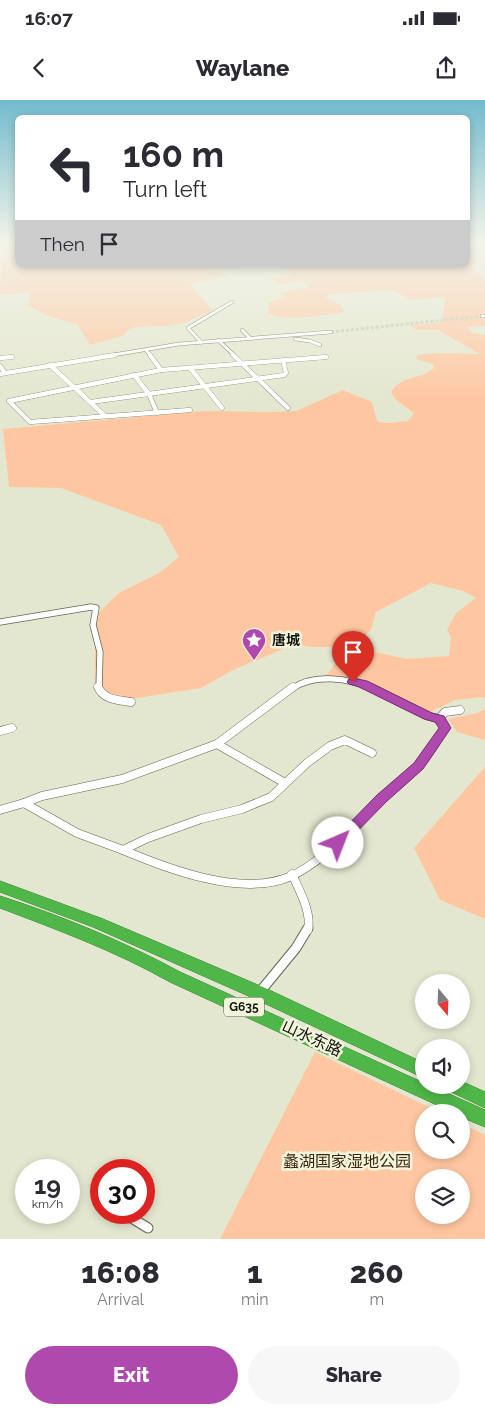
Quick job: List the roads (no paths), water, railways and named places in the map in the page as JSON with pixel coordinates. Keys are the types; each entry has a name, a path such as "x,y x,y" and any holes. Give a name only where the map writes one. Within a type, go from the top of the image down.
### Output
{"highway":[{"name":"山水东路","path":"0,886 98,923 259,993 415,1067"},
{"name":"山水东路","path":"0,902 139,957 175,977 485,1119"},
{"path":"470,1093 485,1100"}],"street":[{"path":"201,342 188,328 232,302"},
{"path":"242,330 250,338"},
{"path":"0,366 2,373 201,342 332,332"},
{"path":"282,336 310,341 320,345"},
{"path":"218,340 288,408"},
{"path":"146,350 161,370"},
{"path":"0,358 12,357"},
{"path":"190,410 29,422 9,401 161,370 326,357"},
{"path":"91,402 284,375 286,373 284,360"},
{"path":"50,365 104,415"},
{"path":"190,368 222,408"},
{"path":"134,375 149,394 157,413"},
{"path":"0,622 96,608 93,625 100,652 98,687 101,694 108,698 131,702"},
{"path":"0,810 42,796 122,779 217,744 298,684 308,680 363,684 428,716 439,719 445,728 418,766 382,798 338,843 280,881 248,884 195,876 150,862 124,850 77,833 24,803"},
{"path":"439,719 445,712 460,710"},
{"path":"0,730 12,728"},
{"path":"124,850 148,838 201,819 242,809 272,796 307,763 330,746 345,740 372,753"},
{"path":"217,744 285,783"},
{"path":"259,993 286,961 306,933 309,924 292,874"},
{"path":"142,1224 148,1228"}],"tunnel":[{"path":"331,332 482,316"}],"place":[{"name":"唐城","path":"254,661"}],"park label":[{"name":"蠡湖国家湿地公园","path":"347,1161"}]}
